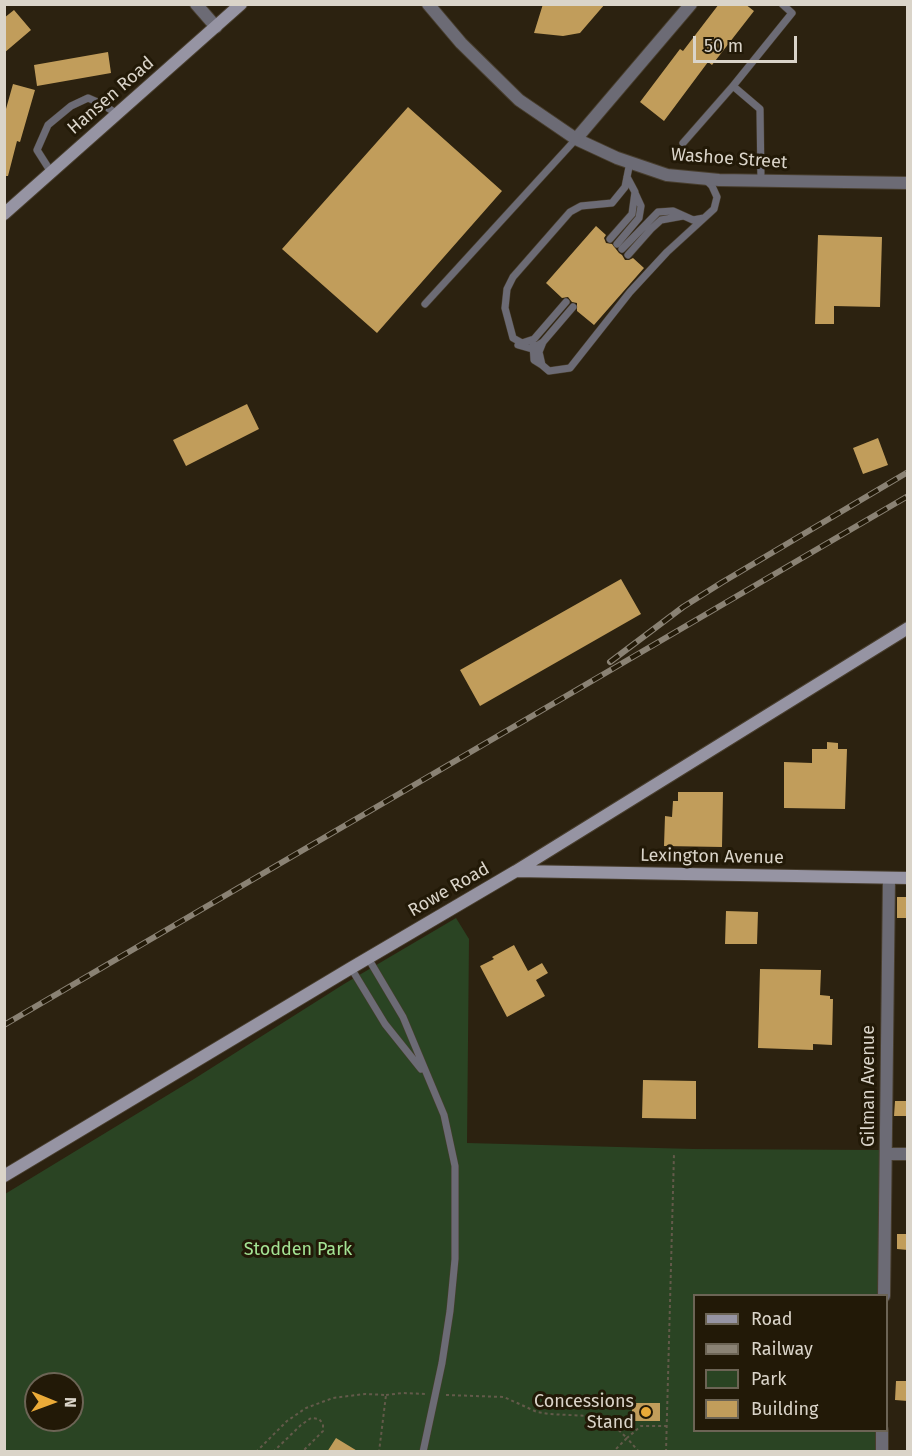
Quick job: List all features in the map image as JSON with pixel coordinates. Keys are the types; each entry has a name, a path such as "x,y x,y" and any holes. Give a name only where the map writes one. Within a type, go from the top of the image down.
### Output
{"main road":[{"name":"Hansen Road","path":"4,214 241,4"},
{"name":"Rowe Road","path":"4,1176 516,872 908,628"},
{"name":"Lexington Avenue","path":"516,872 908,878"}],"street":[{"path":"196,4 216,27"},
{"name":"Washoe Street","path":"428,4 461,43 519,100 576,139 630,162 667,175 704,179 908,183"},
{"path":"576,139 691,4"},
{"name":"Gilman Avenue","path":"884,1294 889,878"},
{"path":"886,1154 908,1154"},
{"path":"882,1432 882,1452"}],"lane":[{"path":"683,143 792,13 782,4"},
{"path":"733,86 760,109 761,181"},
{"path":"51,172 37,150 48,125 71,106 88,98 117,114"},
{"path":"425,304 576,139"},
{"path":"543,342 532,348 519,346 513,338 505,308 507,289 513,277 570,212 581,206 612,203 625,187 630,162"},
{"path":"627,177 641,206 639,218 619,247 661,220 683,216 693,220 705,218"},
{"path":"566,302 534,339 532,348 534,360 549,371 570,368 630,292 667,252 714,209 717,197 712,186 704,179"},
{"path":"542,365 539,352 543,342 573,307"},
{"path":"513,338 522,343 534,339"},
{"path":"368,958 403,1017 444,1115 455,1166 455,1259 450,1311 423,1452"},
{"path":"351,968 385,1024 425,1073"}],"path":[{"path":"666,1452 674,1154"},
{"path":"256,1452 287,1421 306,1408 343,1396 425,1394"},
{"path":"379,1452 386,1395"},
{"path":"446,1395 504,1397 549,1414 589,1416 601,1419 611,1423 639,1452"},
{"path":"273,1452 301,1425 311,1418 319,1419 323,1424 323,1431 302,1452"},
{"path":"613,1452 640,1426 666,1426"}],"green space":[{"name":"Stodden Park","path":"456,918 469,939 467,1143 694,1149 880,1150 878,1294 693,1294 693,1432 876,1432 876,1451 5,1452 5,1194 344,984"}],"building":[{"path":"543,4 605,4 580,33 563,36 534,33"},
{"path":"719,4 745,4 754,11 712,65 708,62 664,121 640,102 680,49 683,51"},
{"path":"14,10 31,30 4,53 4,18"},
{"path":"108,52 111,73 37,86 34,65"},
{"path":"13,84 35,90 20,142 17,141 8,176 4,176 4,116"},
{"path":"408,107 502,191 377,333 282,249"},
{"path":"596,226 606,235 604,238 606,243 612,244 625,260 633,258 644,268 594,325 577,311 577,303 572,302 568,297 562,298 546,283"},
{"path":"818,235 882,237 880,307 834,306 834,324 815,324"},
{"path":"247,404 259,429 186,466 173,440"},
{"path":"878,438 888,465 863,474 853,448"},
{"path":"621,579 641,614 480,706 460,670"},
{"path":"827,742 838,743 838,749 847,749 845,809 784,808 784,762 812,763 812,749 827,749"},
{"path":"678,792 723,792 722,847 664,846 665,816 672,817 673,801 678,801"},
{"path":"897,897 908,897 908,918 897,918"},
{"path":"726,911 758,912 757,944 725,944"},
{"path":"514,945 528,971 542,963 548,973 536,980 545,996 507,1017 480,966"},
{"path":"760,969 821,970 820,995 830,996 830,999 833,999 832,1045 813,1044 813,1050 758,1048"},
{"path":"643,1080 696,1081 696,1119 642,1118"},
{"path":"895,1101 908,1101 908,1116 894,1116"},
{"path":"897,1234 908,1234 908,1250 897,1249"},
{"path":"896,1381 908,1381 908,1401 895,1400"},
{"name":"Concessions Stand","path":"632,1403 660,1403 660,1421 632,1421"},
{"path":"336,1438 359,1452 327,1452"}],"railway":[{"path":"610,662 683,607 908,472"},
{"path":"4,1025 908,496"}],"place":[{"name":"Concessions Stand","path":"646,1412"}]}
